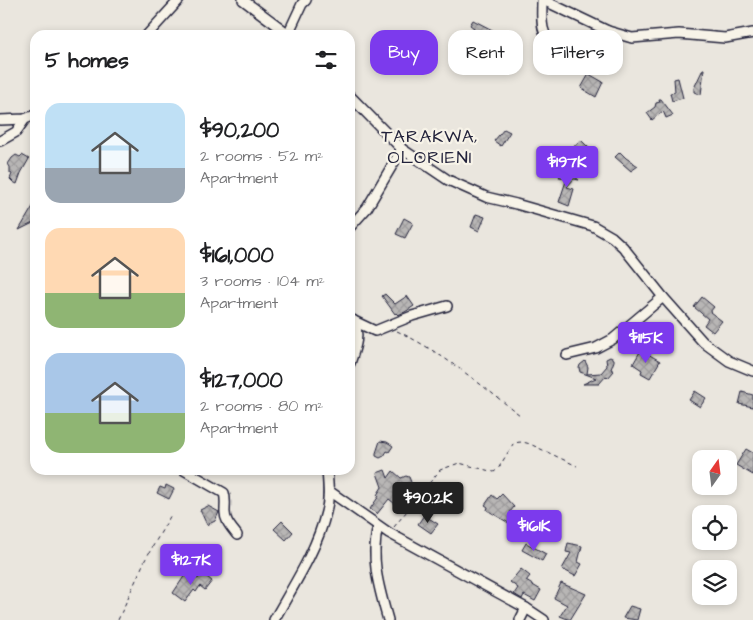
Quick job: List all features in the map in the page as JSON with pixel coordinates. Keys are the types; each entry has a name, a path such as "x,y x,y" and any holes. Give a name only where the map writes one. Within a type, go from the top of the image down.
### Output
{"street":[{"path":"152,30 179,0"},
{"path":"243,0 284,30"},
{"path":"291,30 299,10 306,0"},
{"path":"544,30 543,0 606,30"},
{"path":"623,35 632,38 678,34 730,38 753,33"},
{"path":"355,101 402,149 448,180 486,197 574,220 602,230 612,236 623,247 662,297 703,342 730,361 753,371"},
{"path":"0,120 30,117"},
{"path":"0,141 16,132 25,119"},
{"path":"355,221 367,208 402,149"},
{"path":"566,355 596,348 613,339 662,297"},
{"path":"355,321 375,331 412,316 447,306"},
{"path":"355,329 357,336 355,343"},
{"path":"193,475 224,493 226,520 237,535"},
{"path":"274,620 319,534 326,512 329,491 327,475"},
{"path":"329,491 389,533 526,608 544,620"},
{"path":"378,526 374,550 375,570 388,620"},
{"path":"520,620 526,608"}],"path":[{"path":"387,327 415,339 435,352 520,415"},
{"path":"389,533 440,470 447,467 459,463 494,472 498,469 513,444 523,442 577,466"},
{"path":"118,620 145,560 172,513"}],"building":[{"path":"473,20 492,30 473,30 474,28 470,25"},
{"path":"703,69 701,95 694,92 694,88"},
{"path":"588,75 603,82 596,97 581,88"},
{"path":"678,78 683,98 672,101 670,93 675,92 674,79"},
{"path":"659,99 661,99 673,115 666,118 663,111 652,120 647,113 655,107 656,103 660,102"},
{"path":"504,129 510,132 501,146 494,141"},
{"path":"581,140 592,151 580,159 570,150"},
{"path":"620,152 638,166 631,171 615,157"},
{"path":"16,155 20,157 22,155 29,159 17,184 10,179 12,174 8,164"},
{"path":"565,169 579,180 574,179 567,187 574,189 569,206 559,202 567,178 559,177"},
{"path":"30,211 30,224 19,230"},
{"path":"476,214 485,217 479,231 471,227"},
{"path":"404,218 413,223 405,238 396,234"},
{"path":"385,294 395,304 407,296 414,306 398,315 395,314 382,296"},
{"path":"702,297 714,307 710,312 722,321 713,332 704,325 708,319 694,307"},
{"path":"641,350 660,361 650,378 641,373 642,370 633,364"},
{"path":"610,357 614,359 611,369 614,371 608,378 606,376 599,384 583,384 596,378 580,372 580,365 585,361 588,367 587,374 601,373 607,366 606,359"},
{"path":"695,391 706,398 700,407 689,400"},
{"path":"742,392 753,395 753,407 739,404"},
{"path":"380,441 387,442 393,446 389,452 387,451 380,458 376,456 376,453"},
{"path":"746,449 753,453 753,475 738,466 738,462"},
{"path":"385,470 388,478 393,471 401,478 409,477 411,482 408,485 402,485 397,497 405,503 401,509 389,499 377,514 370,509 379,496 377,495 382,487 377,473"},
{"path":"166,485 174,489 169,499 157,493 160,487 165,489"},
{"path":"502,494 514,507 510,512 522,518 517,528 487,510 488,507 485,505 492,495 497,499"},
{"path":"208,506 219,512 215,521 207,525 200,510"},
{"path":"424,515 438,524 431,533 418,524"},
{"path":"282,521 293,532 286,540 274,529"},
{"path":"526,543 546,554 542,561 522,550"},
{"path":"568,543 582,546 578,562 582,564 575,576 562,569 571,553 566,552"},
{"path":"521,569 530,576 526,581 541,590 535,601 524,595 522,599 514,594 518,588 510,582"},
{"path":"187,572 198,579 202,573 212,581 205,590 200,586 196,592 194,590 185,602 173,593"},
{"path":"561,583 586,594 570,620 560,616 567,605 554,598"},
{"path":"630,606 640,609 637,620 623,618"}],"district":[{"name":"TARAKWA, OLORIENI","path":"430,146"}]}
